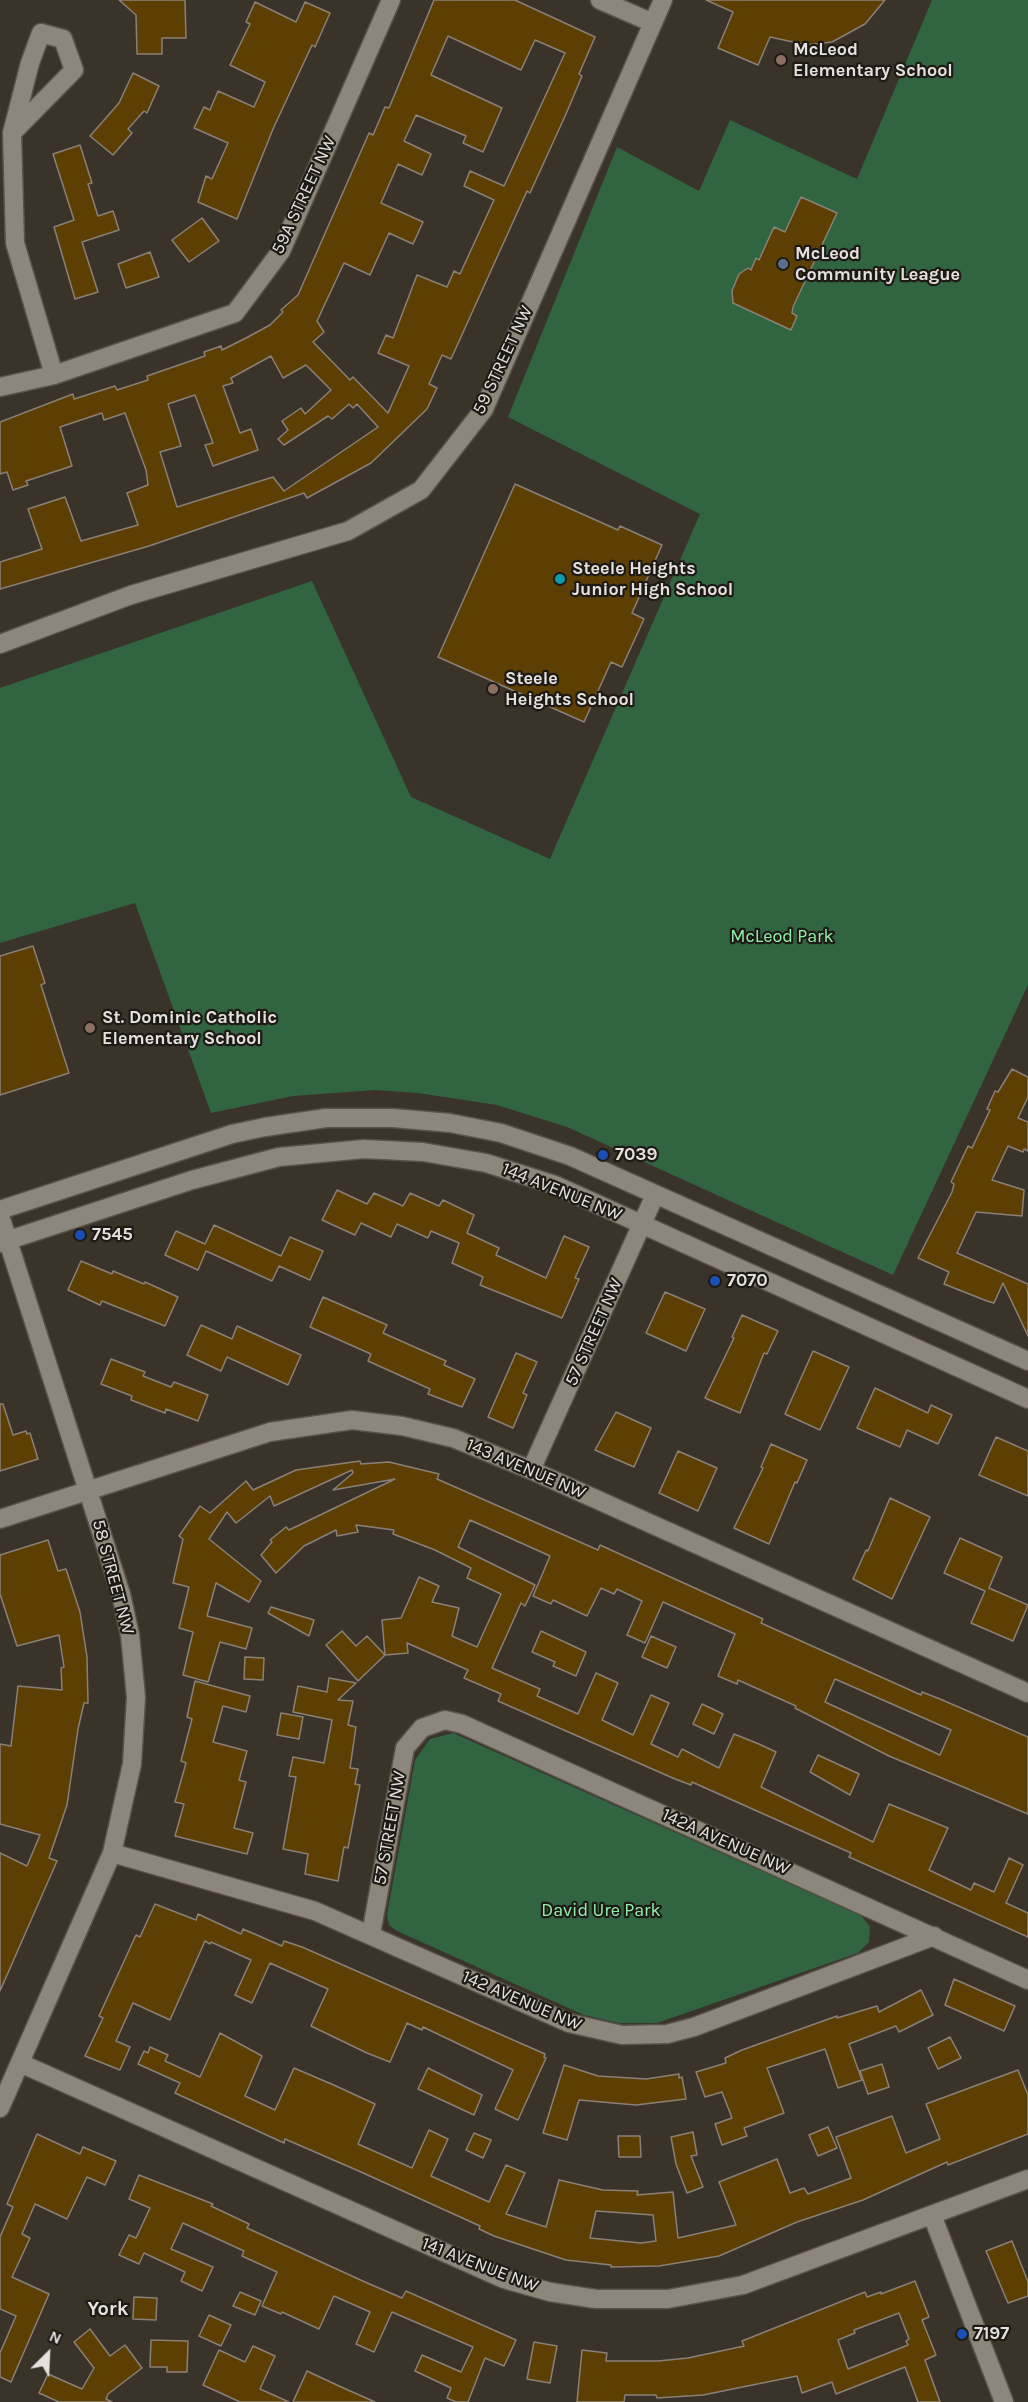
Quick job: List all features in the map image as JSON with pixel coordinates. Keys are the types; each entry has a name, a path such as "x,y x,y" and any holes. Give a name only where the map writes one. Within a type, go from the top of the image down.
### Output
{"street":[{"name":"59A STREET NW","path":"0,387 54,375 235,313 281,251 391,0"},
{"path":"600,0 653,23"},
{"name":"59 STREET NW","path":"0,644 130,595 348,531 421,490 484,409 663,0"},
{"path":"12,134 74,69 63,39 41,33 30,63 12,134 15,243 54,375"},
{"name":"144 AVENUE NW","path":"0,1210 232,1134 296,1122 347,1118 421,1120 501,1133 570,1156 1028,1361"},
{"name":"144 AVENUE NW","path":"4,1241 251,1163 301,1154 364,1149 423,1152 506,1168 555,1185 1028,1399"},
{"name":"57 STREET NW","path":"531,1470 655,1195"},
{"name":"58 STREET NW","path":"0,1216 4,1241 121,1594 134,1671 135,1729 132,1764 112,1853 0,2108"},
{"name":"143 AVENUE NW","path":"0,1519 270,1432 352,1420 430,1431 531,1470 1028,1693"},
{"name":"142A AVENUE NW","path":"422,1728 437,1721 462,1724 1028,1980"},
{"name":"57 STREET NW","path":"371,1934 402,1761 411,1739 422,1728"},
{"name":"142 AVENUE NW","path":"112,1853 296,1904 371,1934 569,2023 604,2033 648,2036 694,2027 934,1936"},
{"name":"141 AVENUE NW","path":"20,2063 481,2269 550,2292 628,2301 668,2299 716,2292 765,2277 1028,2179"},
{"path":"932,2215 1004,2402"}],"green space":[{"name":"McLeod Park","path":"932,0 1028,0 1028,985 893,1275 567,1127 497,1105 418,1093 375,1090 293,1096 211,1113 135,903 0,943 0,688 312,581 411,797 550,859 700,514 508,417 617,147 699,191 730,120 857,179"},
{"name":"David Ure Park","path":"453,1733 862,1916 870,1927 869,1942 858,1953 657,2023 619,2023 584,2015 397,1931 389,1925 387,1915 415,1760 430,1739"}],"building":[{"path":"119,0 185,0 186,38 162,38 162,54 137,54 136,15"},
{"path":"434,0 515,0 595,37 579,74 582,76 566,114 530,193 527,191 451,359 442,355 429,384 437,388 427,409 371,463 307,498 304,493 149,546 0,589 0,562 42,549 28,509 65,497 81,541 138,525 127,493 148,485 146,470 125,413 104,420 102,413 60,427 72,466 26,481 28,485 13,490 7,472 0,474 0,422 73,394 74,399 115,386 117,390 148,380 147,376 205,356 204,352 221,346 222,350 270,325 283,312 281,310 298,295 369,133 373,135 385,107 389,108","holes":["448,36 521,70 535,40 565,53 504,186 470,171 464,186 494,200 460,274 454,271 447,287 417,275 393,338 386,335 378,353 409,366 388,413 353,377 350,380 313,342 324,332 317,321 344,263 370,275 389,233 413,244 423,222 381,203 398,164 422,175 431,154 404,141 416,115 466,136 463,143 483,152 502,108 431,75","271,356 283,378 306,365 331,390 305,414 301,408 282,421 288,430 278,439 284,445 328,416 332,419 349,404 353,408 357,404 378,427 284,491 273,477 177,507 160,452 181,446 168,404 195,395 213,443 205,445 213,466 258,450 251,429 240,433 223,386 233,383 231,378"]},
{"path":"706,0 885,0 865,24 832,42 807,45 770,37 758,65 718,48 733,12"},
{"path":"255,2 296,22 305,2 330,13 315,47 312,45 273,129 237,219 198,202 206,176 212,179 228,143 194,128 204,107 210,110 218,91 254,107 265,82 230,65 250,24 246,22"},
{"path":"133,73 159,86 147,113 144,111 128,129 132,133 113,155 90,136 119,103"},
{"path":"80,145 92,183 88,184 98,216 113,211 119,230 82,242 98,292 75,299 54,227 74,220 53,154"},
{"name":"McLeod Community League","path":"801,197 837,213 793,307 792,313 797,316 791,330 733,303 732,291 739,274 748,268 751,270 756,258 759,260 774,227 785,232"},
{"path":"202,218 219,241 189,262 172,240"},
{"path":"150,252 159,277 126,288 118,264"},
{"name":"Steele Heights Junior High School","path":"515,484 618,530 620,526 662,545 632,613 644,619 622,667 611,662 584,722 438,657"},
{"path":"33,946 45,983 41,985 69,1073 0,1095 0,956"},
{"path":"1012,1069 1028,1077 1028,1097 1018,1118 1028,1122 1028,1151 1024,1149 1023,1152 1008,1146 992,1180 1024,1190 1022,1216 976,1212 957,1253 1028,1284 1028,1336 1003,1283 994,1303 987,1301 944,1284 949,1272 918,1258 952,1192 954,1184 951,1182 968,1146 972,1148 990,1110 987,1109 995,1091 998,1092"},
{"path":"337,1190 367,1204 374,1193 403,1206 410,1193 439,1206 443,1200 474,1215 467,1233 499,1248 496,1255 546,1278 564,1236 589,1247 575,1278 579,1279 562,1318 480,1285 483,1277 452,1263 459,1243 431,1231 428,1238 397,1224 391,1237 361,1223 355,1235 322,1220"},
{"path":"214,1225 281,1256 290,1237 323,1251 310,1280 279,1266 272,1281 206,1251 198,1270 165,1255 176,1231 205,1244"},
{"path":"81,1261 112,1274 113,1271 144,1284 145,1282 178,1297 165,1326 102,1301 100,1305 68,1290"},
{"path":"665,1292 705,1309 686,1351 646,1333"},
{"path":"323,1297 387,1325 383,1333 446,1361 444,1365 475,1379 462,1407 428,1394 430,1389 368,1361 371,1354 310,1327"},
{"path":"742,1315 778,1331 767,1354 764,1353 740,1413 705,1398 734,1338 732,1337"},
{"path":"201,1325 232,1339 237,1326 301,1355 288,1385 227,1357 221,1371 187,1355"},
{"path":"813,1351 849,1367 820,1430 785,1414"},
{"path":"516,1353 537,1362 523,1393 527,1395 513,1428 488,1417"},
{"path":"111,1359 145,1372 143,1376 171,1387 174,1382 208,1395 198,1421 166,1409 165,1413 131,1400 132,1396 101,1384"},
{"path":"875,1388 928,1413 931,1405 952,1415 938,1444 907,1430 900,1447 857,1428"},
{"path":"0,1404 3,1404 13,1435 26,1431 27,1434 30,1433 38,1459 0,1471"},
{"path":"616,1412 651,1428 634,1467 595,1450"},
{"path":"996,1437 1028,1451 1028,1496 979,1475"},
{"path":"771,1444 807,1460 797,1483 795,1482 769,1544 734,1528 763,1468 761,1467"},
{"path":"678,1451 717,1468 698,1511 659,1493"},
{"path":"360,1461 361,1464 389,1462 439,1474 437,1479 598,1550 600,1545 763,1619 761,1623 921,1695 922,1692 940,1699 1028,1737 1028,1814 889,1756 795,1708 796,1706 738,1680 737,1684 718,1676 735,1634 663,1602 645,1643 627,1635 642,1601 617,1589 614,1594 601,1588 587,1616 553,1600 551,1604 533,1596 550,1556 470,1520 458,1547 535,1585 525,1606 521,1603 492,1668 540,1689 537,1696 578,1714 596,1673 618,1683 602,1720 633,1735 651,1695 669,1703 651,1744 678,1757 682,1749 719,1768 734,1734 759,1744 776,1752 761,1787 873,1842 889,1804 948,1828 929,1870 971,1890 974,1883 994,1892 1009,1858 1023,1865 1006,1903 1028,1913 1028,1937 849,1857 851,1853 692,1782 691,1785 675,1779 498,1701 501,1694 464,1678 468,1670 407,1643 408,1653 385,1655 382,1620 401,1618 419,1577 439,1586 432,1602 459,1608 452,1636 477,1647 501,1594 467,1578 471,1568 435,1550 393,1534 394,1530 356,1525 358,1532 337,1536 336,1530 304,1546 276,1573 261,1555 272,1542 270,1540 286,1527 289,1530 395,1479 333,1490 353,1473 352,1470 274,1506 270,1496 236,1523 227,1512 209,1539 261,1581 249,1602 216,1583 207,1616 252,1628 246,1649 220,1642 208,1682 183,1675 193,1632 179,1628 189,1587 173,1583 183,1539 179,1536 200,1506 210,1513 246,1481 253,1490 296,1470","holes":["835,1679 951,1730 940,1755 825,1702"]},
{"path":"890,1498 930,1517 892,1599 853,1579 866,1550 868,1551"},
{"path":"960,1538 1002,1557 989,1588 1028,1605 1013,1641 971,1623 985,1591 944,1573"},
{"path":"48,1540 58,1571 66,1569 80,1612 87,1657 88,1703 84,1703 78,1729 67,1805 49,1858 57,1861 0,1991 0,1853 27,1866 40,1835 0,1824 0,1744 11,1746 18,1686 62,1690 61,1668 64,1667 59,1635 17,1646 0,1594 0,1555"},
{"path":"271,1607 314,1620 309,1636 268,1613"},
{"path":"342,1631 356,1646 367,1636 385,1655 358,1681 326,1645"},
{"path":"541,1631 586,1652 576,1676 553,1666 555,1662 532,1652"},
{"path":"651,1636 676,1647 667,1668 642,1657"},
{"path":"245,1657 264,1658 263,1680 244,1679"},
{"path":"329,1678 356,1683 338,1700 353,1701 348,1725 356,1727 350,1768 358,1769 355,1784 360,1785 348,1848 344,1847 338,1881 305,1874 308,1854 283,1849 296,1777 289,1776 293,1757 324,1763 332,1720 293,1712 298,1686 327,1692"},
{"path":"195,1681 250,1696 246,1712 223,1706 213,1742 247,1751 239,1780 246,1782 234,1828 253,1833 247,1854 175,1836 184,1804 175,1802 186,1763 181,1761 192,1719 187,1717"},
{"path":"702,1704 723,1714 714,1734 693,1724"},
{"path":"281,1713 303,1717 299,1739 277,1735"},
{"path":"818,1755 859,1774 850,1795 810,1772"},
{"path":"155,1904 196,1920 198,1914 241,1934 243,1929 282,1946 284,1941 302,1947 545,2054 546,2058 518,2120 495,2109 513,2070 423,2027 422,2030 407,2023 390,2062 367,2053 311,2026 328,1989 270,1963 252,2003 235,1995 251,1960 205,1941 170,2020 133,2003 116,2041 130,2047 120,2070 85,2056 103,2018 99,2016 136,1935 140,1937"},
{"path":"954,1979 1015,2006 1004,2031 945,2005"},
{"path":"921,1990 933,2015 899,2032 896,2026 849,2044 862,2080 838,2088 825,2049 767,2068 784,2113 744,2128 747,2136 722,2145 715,2124 732,2118 722,2092 705,2097 696,2072 726,2063 725,2058 742,2050 837,2016 837,2018 877,2006 879,2012"},
{"path":"220,2033 262,2056 245,2096 275,2110 294,2068 375,2104 358,2144 412,2168 429,2130 448,2139 431,2176 489,2202 506,2165 525,2173 506,2214 546,2227 559,2180 603,2190 638,2191 637,2195 673,2192 678,2238 736,2225 719,2182 777,2159 790,2193 804,2188 808,2194 851,2178 836,2137 892,2116 906,2153 940,2139 926,2104 1018,2070 1028,2095 1028,2134 948,2165 947,2162 863,2200 797,2222 719,2256 659,2266 611,2267 611,2265 566,2260 494,2236 479,2229 480,2226 361,2172 285,2139 284,2143 175,2093 180,2083 138,2064 144,2051 148,2053 150,2047 168,2055 165,2061 200,2077","holes":["596,2211 653,2215 656,2241 641,2243 590,2238"]},
{"path":"950,2037 961,2058 938,2069 928,2048"},
{"path":"882,2064 889,2087 868,2094 860,2071"},
{"path":"564,2065 598,2076 646,2079 679,2074 679,2078 682,2077 686,2099 636,2105 579,2100 567,2140 543,2133"},
{"path":"428,2068 482,2095 474,2115 418,2089"},
{"path":"828,2127 837,2148 818,2156 809,2135"},
{"path":"693,2132 697,2155 691,2156 703,2187 687,2193 676,2164 671,2137"},
{"path":"474,2133 491,2140 483,2158 466,2150"},
{"path":"37,2134 80,2154 83,2147 116,2161 105,2185 87,2177 67,2219 35,2204 22,2234 30,2238 12,2277 49,2294 11,2382 0,2377 0,2353 16,2316 0,2309 0,2237 13,2207 7,2204"},
{"path":"618,2136 640,2136 641,2157 619,2157"},
{"path":"139,2175 213,2204 211,2206 249,2224 247,2228 365,2282 402,2298 406,2291 516,2340 504,2366 485,2358 468,2402 456,2402 447,2398 451,2388 415,2371 422,2355 461,2372 473,2347 392,2312 374,2352 356,2344 370,2312 334,2296 319,2329 282,2312 281,2314 262,2306 277,2272 242,2256 244,2251 183,2223 171,2249 213,2267 202,2291 181,2281 185,2272 144,2253 139,2264 119,2255 129,2235 136,2238 150,2208 129,2199"},
{"path":"1012,2241 1028,2282 1028,2296 1008,2303 986,2251"},
{"path":"915,2281 929,2317 922,2320 936,2355 925,2360 940,2402 918,2402 905,2367 836,2394 832,2382 802,2393 797,2376 703,2395 657,2398 656,2395 625,2395 624,2402 577,2402 582,2350 607,2353 606,2361 658,2361 688,2358 744,2346 742,2341 865,2292 867,2297 881,2292 881,2294","holes":["899,2313 909,2339 906,2341 908,2345 848,2369 838,2340 855,2333 854,2330"]},
{"path":"240,2292 261,2301 255,2315 233,2306"},
{"path":"134,2297 157,2298 156,2320 133,2319"},
{"path":"209,2315 231,2325 221,2346 199,2336"},
{"path":"90,2329 110,2356 125,2345 142,2368 108,2394 106,2399 112,2402 59,2402 39,2393 48,2374 82,2389 94,2368 74,2342"},
{"path":"151,2340 188,2341 187,2372 167,2372 167,2367 150,2367"},
{"path":"534,2342 557,2346 550,2383 527,2379"},
{"path":"253,2346 275,2356 260,2389 289,2402 240,2402 203,2385 219,2350 245,2362"},
{"path":"307,2371 339,2386 375,2402 293,2402"}],"place":[{"name":"McLeod Elementary School","path":"781,60"},
{"name":"McLeod Community League","path":"783,264"},
{"name":"Steele Heights Junior High School","path":"560,579"},
{"name":"Steele Heights School","path":"493,689"},
{"name":"St. Dominic Catholic Elementary School","path":"90,1028"},
{"name":"7039","path":"603,1155"},
{"name":"7545","path":"80,1235"},
{"name":"7070","path":"715,1281"},
{"name":"7197","path":"962,2334"}],"district":[{"name":"York","path":"108,2309"}]}
